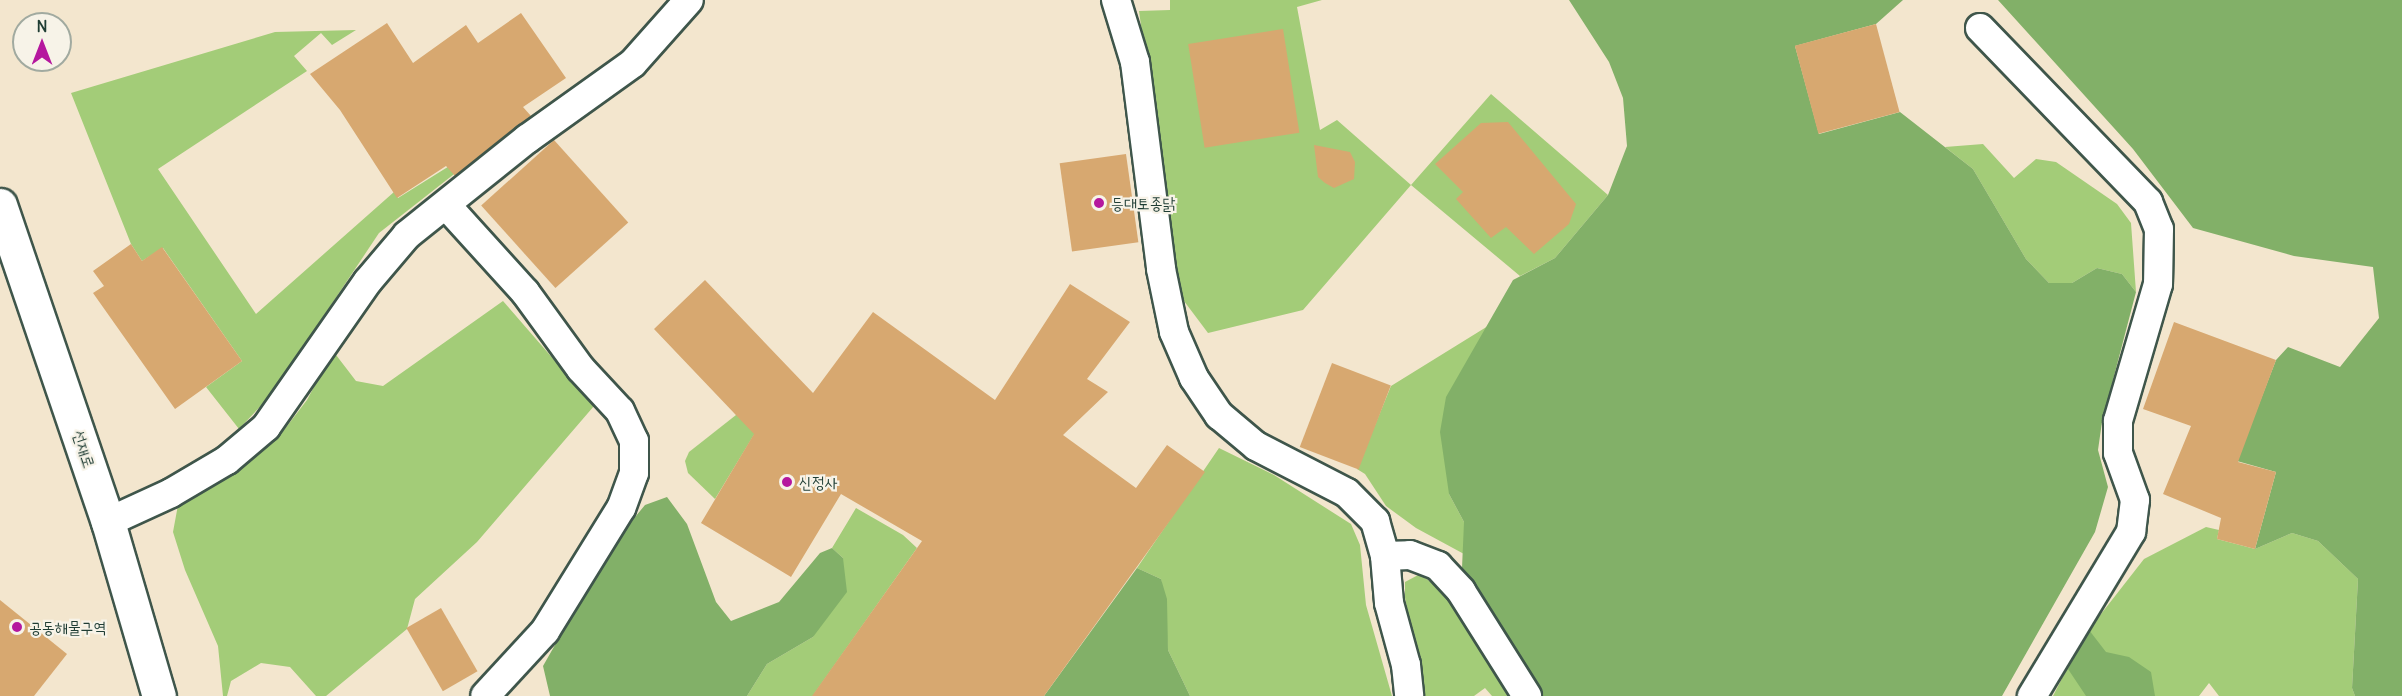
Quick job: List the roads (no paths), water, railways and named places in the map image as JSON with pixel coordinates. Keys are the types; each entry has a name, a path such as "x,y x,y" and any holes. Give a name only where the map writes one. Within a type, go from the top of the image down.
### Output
{"street":[{"name":"선재로","path":"0,205 108,522 159,696"}],"lane":[{"path":"108,522 171,493 227,460 266,427 368,281 407,235 526,139 633,63 689,0"},
{"path":"1116,0 1135,62 1161,269 1174,332 1194,378 1219,415 1256,446 1347,493 1375,521 1385,556 1389,603 1406,665 1410,696"},
{"path":"1980,28 2148,202 2159,229 2158,284 2118,421 2118,453 2135,500 2131,532 2032,696"},
{"path":"446,204 525,292 581,369 620,411 634,441 634,473 621,508 545,631 485,696"},
{"path":"1385,556 1410,555 1438,566 1461,591 1527,696"}],"place":[{"name":"등대토종닭","path":"1099,203"},
{"name":"신정사","path":"787,482"},
{"name":"공동해물구역","path":"17,627"}]}
